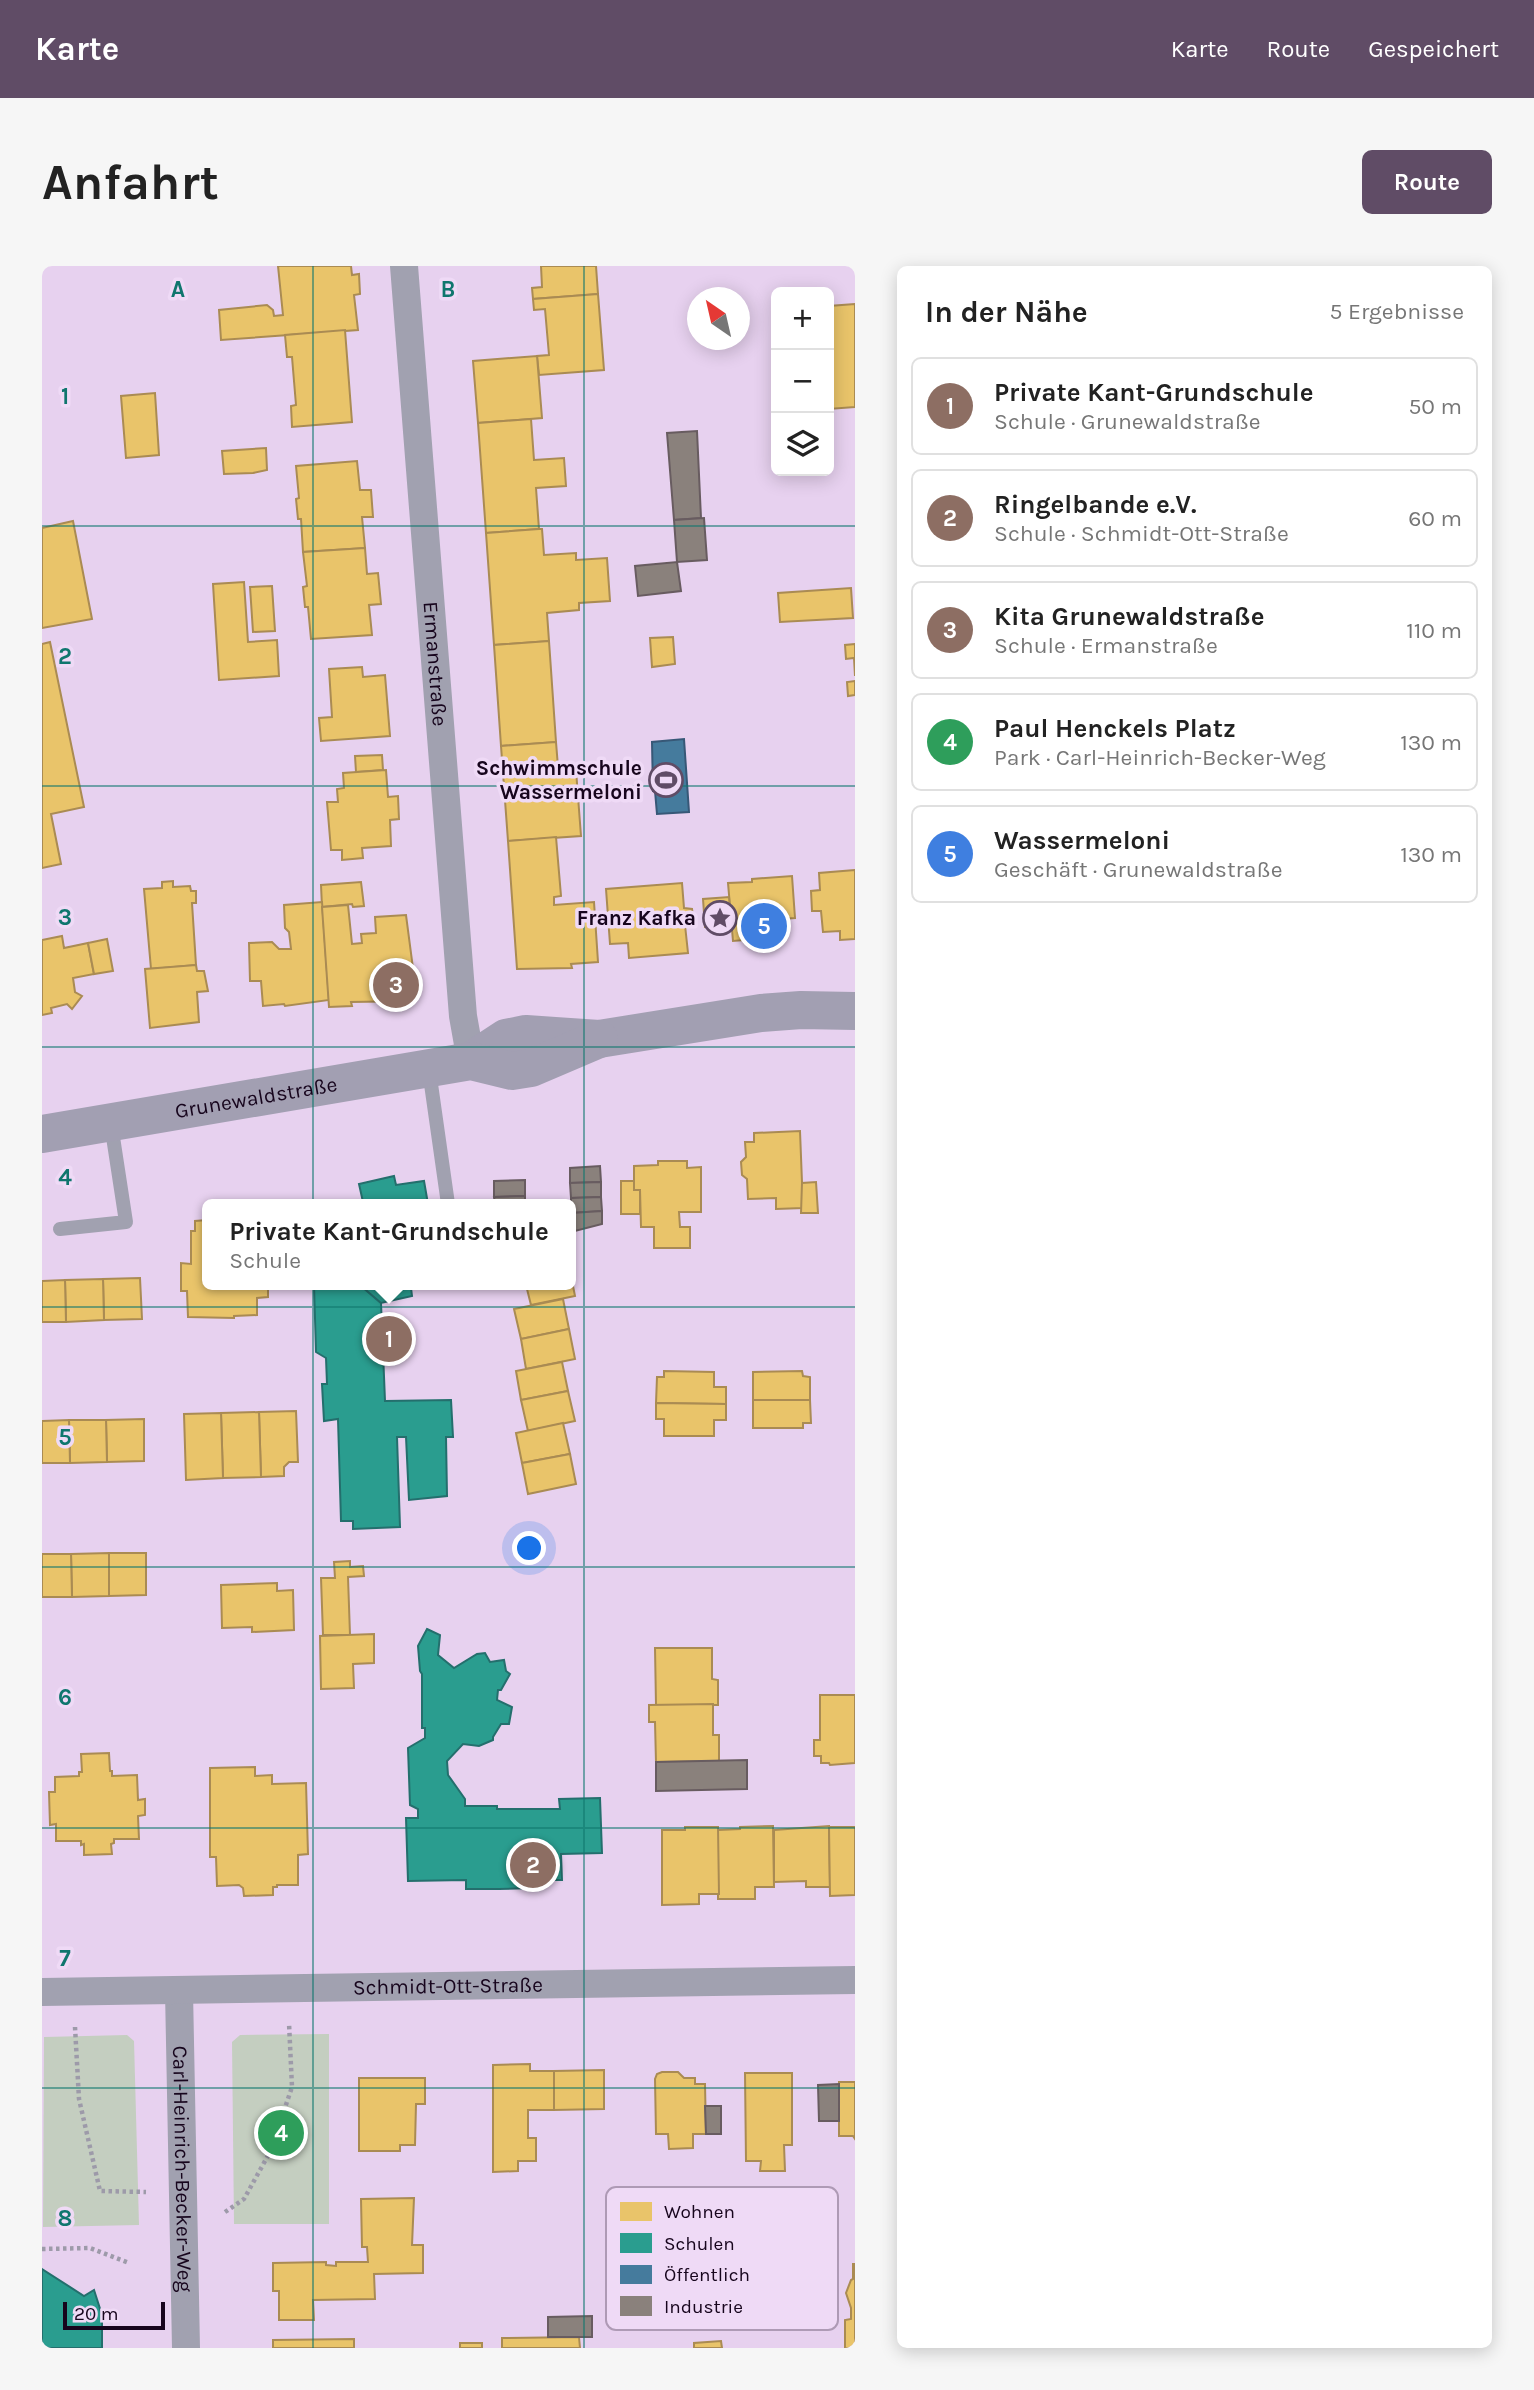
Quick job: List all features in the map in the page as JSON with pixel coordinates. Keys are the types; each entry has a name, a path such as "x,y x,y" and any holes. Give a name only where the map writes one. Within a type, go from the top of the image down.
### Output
{"main road":[{"name":"Grunewaldstraße","path":"42,1134 471,1061 506,1038 526,1034 599,1039 761,1013 801,1010 855,1011"}],"street":[{"name":"Ermanstraße","path":"404,266 462,1002 471,1061"},
{"name":"Schmidt-Ott-Straße","path":"42,1992 855,1980"},
{"name":"Carl-Heinrich-Becker-Weg","path":"179,1990 186,2348"}],"lane":[{"path":"429,1068 447,1199"},
{"path":"60,1229 126,1222 111,1122"}],"path":[{"path":"225,2212 244,2199 270,2152 292,2087 289,2024"},
{"path":"75,2027 79,2099 100,2191 146,2192"},
{"path":"42,2249 90,2248 129,2263"}],"green space":[{"path":"329,2034 329,2224 234,2224 232,2042 240,2035"},
{"path":"127,2035 134,2041 139,2225 43,2227 44,2037"}],"building: Wohnen":[{"path":"278,266 351,266 352,275 359,274 360,294 354,295 358,330 221,340 219,310 267,305 273,310 274,316 283,315"},
{"path":"541,266 596,266 598,294 533,299 532,288 542,287"},
{"path":"598,294 604,370 539,375 537,356 549,355 545,309 534,310 533,299"},
{"path":"855,304 855,407 834,409 834,306"},
{"path":"345,330 352,422 292,427 291,406 296,405 292,357 287,357 285,335"},
{"path":"537,356 542,418 478,423 473,361"},
{"path":"155,393 159,455 126,458 121,396"},
{"path":"531,419 534,460 564,458 566,486 536,488 539,529 486,533 478,423"},
{"path":"266,448 267,470 224,474 222,451"},
{"path":"357,461 360,490 371,490 373,517 362,517 365,548 303,552 301,519 298,519 296,499 299,498 296,466"},
{"path":"73,521 92,619 42,628 42,528"},
{"path":"542,529 544,555 576,553 576,560 607,558 610,601 579,603 579,610 547,613 549,641 494,645 486,533"},
{"path":"365,548 367,574 378,573 381,604 369,605 372,635 311,639 303,587 307,586 303,552"},
{"path":"244,582 248,642 277,640 279,676 219,680 213,584"},
{"path":"272,586 275,631 253,632 250,587"},
{"path":"851,588 853,618 780,622 778,593"},
{"path":"673,637 675,664 652,667 650,638"},
{"path":"549,641 556,742 501,746 494,645"},
{"path":"50,642 84,807 51,814 61,864 42,868 42,644"},
{"path":"855,644 855,676 854,658 846,659 845,645"},
{"path":"362,667 363,677 385,675 390,736 321,741 319,718 332,717 329,669"},
{"path":"855,681 855,695 848,696 847,682"},
{"path":"556,742 558,767 569,766 576,770 581,836 508,841 501,746"},
{"path":"382,755 383,770 356,772 355,756"},
{"path":"386,770 388,797 398,796 399,819 390,820 391,846 362,848 363,858 342,860 342,850 331,850 327,802 338,802 337,789 344,788 343,773"},
{"path":"556,837 561,896 554,897 554,905 594,902 598,962 571,964 572,968 517,969 508,841"},
{"path":"855,870 855,939 840,940 840,931 823,932 821,911 812,911 811,891 820,890 819,873"},
{"path":"792,876 795,918 781,919 782,936 756,936 756,939 733,941 728,883"},
{"path":"173,881 173,887 190,886 191,891 196,891 196,903 192,903 196,965 151,969 144,889 162,888 162,882"},
{"path":"361,882 364,906 353,907 352,904 322,907 321,885"},
{"path":"682,883 684,908 692,909 694,923 685,925 688,953 629,958 628,943 610,944 606,889"},
{"path":"729,897 731,926 705,927 703,899"},
{"path":"322,902 329,1000 263,1006 261,981 250,981 249,943 272,942 279,949 291,949 289,932 285,928 284,905"},
{"path":"348,905 352,944 362,943 361,934 376,933 375,917 406,915 414,976 414,1001 351,1002 352,1006 329,1007 322,907"},
{"path":"62,936 64,948 88,943 94,974 73,978 75,992 82,996 72,1009 67,1004 51,1008 52,1013 42,1015 42,940"},
{"path":"107,939 113,971 94,974 88,943"},
{"path":"196,965 197,971 204,971 208,991 197,992 199,1022 150,1028 145,969"},
{"path":"800,1131 803,1208 776,1209 776,1198 748,1199 747,1179 742,1175 741,1162 746,1157 745,1142 754,1142 754,1133"},
{"path":"658,1161 687,1161 687,1168 701,1167 701,1212 679,1212 680,1227 690,1227 690,1248 654,1248 654,1227 641,1227 640,1190 634,1190 634,1166 658,1165"},
{"path":"621,1181 634,1181 634,1190 640,1190 640,1214 621,1214"},
{"path":"816,1182 818,1213 801,1213 802,1183"},
{"path":"202,1220 202,1290 268,1290 268,1297 257,1298 257,1315 234,1318 188,1317 187,1291 181,1291 181,1263 191,1264 191,1231 195,1231 195,1221"},
{"path":"140,1278 142,1319 104,1320 103,1279"},
{"path":"103,1279 104,1320 66,1322 65,1280"},
{"path":"65,1280 66,1322 42,1322 42,1281"},
{"path":"527,1290 574,1290 575,1296 531,1305"},
{"path":"563,1299 569,1329 521,1339 514,1309"},
{"path":"569,1329 575,1359 526,1369 521,1339"},
{"path":"562,1362 568,1391 521,1400 516,1371"},
{"path":"664,1371 714,1372 714,1387 726,1387 726,1404 656,1403 657,1377 664,1377"},
{"path":"802,1371 803,1376 810,1377 810,1400 753,1400 753,1372"},
{"path":"568,1391 575,1421 528,1431 521,1400"},
{"path":"753,1400 810,1400 811,1423 803,1423 803,1428 753,1428"},
{"path":"656,1403 726,1404 726,1420 714,1420 714,1436 664,1436 664,1419 656,1419"},
{"path":"296,1411 298,1462 289,1462 284,1467 284,1476 261,1477 259,1412"},
{"path":"259,1412 261,1477 223,1478 221,1413"},
{"path":"221,1413 223,1478 186,1480 184,1414"},
{"path":"144,1419 144,1461 107,1462 106,1420"},
{"path":"69,1420 106,1420 107,1462 70,1463"},
{"path":"69,1420 70,1463 42,1463 42,1421"},
{"path":"563,1423 570,1454 522,1463 516,1433"},
{"path":"570,1454 576,1484 528,1494 522,1463"},
{"path":"109,1553 146,1553 146,1595 109,1596"},
{"path":"109,1553 109,1596 72,1597 71,1554"},
{"path":"42,1554 71,1554 72,1597 42,1597"},
{"path":"350,1561 350,1567 363,1566 364,1576 348,1577 350,1635 323,1635 321,1578 335,1578 334,1562"},
{"path":"277,1583 277,1591 293,1590 294,1630 252,1632 252,1627 222,1628 221,1585"},
{"path":"374,1634 374,1663 353,1664 354,1688 321,1689 320,1636"},
{"path":"655,1648 712,1648 712,1679 718,1680 718,1705 656,1705"},
{"path":"820,1695 855,1695 855,1763 830,1765 821,1763 821,1756 814,1756 814,1740 820,1740"},
{"path":"713,1704 713,1735 719,1735 719,1761 656,1762 655,1722 649,1722 649,1705"},
{"path":"109,1753 112,1776 137,1775 138,1800 145,1799 145,1815 138,1816 139,1839 114,1839 111,1844 112,1854 84,1855 84,1844 81,1845 81,1841 56,1841 56,1824 50,1825 49,1792 55,1792 55,1777 79,1776 79,1772 82,1772 81,1754"},
{"path":"255,1767 255,1776 272,1775 272,1784 306,1783 308,1854 298,1855 298,1885 277,1885 273,1887 273,1895 244,1896 243,1888 239,1885 217,1886 216,1857 210,1857 210,1768"},
{"path":"773,1826 774,1887 755,1887 755,1899 718,1899 718,1830"},
{"path":"829,1826 830,1887 806,1887 806,1881 774,1882 774,1830"},
{"path":"685,1827 718,1827 719,1894 699,1894 699,1904 662,1905 662,1830 685,1830"},
{"path":"829,1827 855,1827 855,1895 830,1896"},
{"path":"530,2064 530,2071 554,2071 554,2110 528,2110 528,2138 536,2138 536,2161 518,2161 518,2171 493,2172 493,2065"},
{"path":"604,2070 604,2109 554,2110 554,2071"},
{"path":"678,2072 684,2078 695,2078 695,2084 705,2084 706,2134 693,2134 693,2148 669,2149 668,2134 656,2134 655,2079 657,2074"},
{"path":"745,2073 792,2073 792,2145 784,2145 785,2171 760,2171 761,2161 746,2161"},
{"path":"359,2078 425,2078 425,2104 416,2104 415,2145 400,2145 400,2151 359,2151"},
{"path":"839,2082 855,2082 855,2139 853,2136 839,2136"},
{"path":"414,2198 412,2245 423,2245 423,2273 374,2274 375,2299 313,2300 314,2320 279,2320 279,2291 273,2291 273,2263 326,2262 326,2265 336,2266 336,2262 368,2262 367,2247 362,2247 361,2199"},
{"path":"853,2264 855,2348 845,2348 845,2320 851,2319 846,2293 853,2279"},
{"path":"579,2337 580,2348 502,2348 502,2338"},
{"path":"354,2339 354,2348 273,2348 273,2340"},
{"path":"721,2341 722,2348 694,2348 694,2343"},
{"path":"460,2343 482,2343 482,2348 460,2348"}],"building: Schulen":[{"path":"394,1176 396,1185 424,1181 427,1199 362,1199 359,1184"},
{"path":"314,1290 366,1290 381,1303 385,1401 451,1400 453,1437 446,1437 447,1496 409,1500 406,1437 397,1437 400,1527 353,1529 353,1521 341,1521 338,1419 324,1421 322,1384 327,1384 326,1358 316,1352"},
{"path":"366,1290 411,1290 412,1296 381,1303"},
{"path":"427,1629 440,1635 438,1655 454,1668 477,1654 485,1653 490,1662 504,1660 506,1671 510,1674 501,1690 498,1690 497,1700 512,1707 509,1724 501,1724 493,1740 479,1746 463,1744 447,1761 448,1775 465,1799 465,1806 560,1809 559,1799 600,1798 602,1853 561,1854 562,1880 532,1880 532,1888 499,1889 466,1889 466,1880 408,1881 406,1818 418,1818 418,1809 410,1805 408,1748 425,1738 425,1728 422,1728 422,1674 418,1646"},
{"path":"42,2269 84,2296 94,2290 102,2315 102,2348 42,2348"}],"building: Öffentlich":[{"path":"684,739 689,812 657,814 653,791 652,742"}],"building: Industrie":[{"path":"697,431 701,518 674,520 667,433"},
{"path":"704,518 707,560 677,562 674,520"},
{"path":"677,562 681,591 638,596 635,566"},
{"path":"600,1166 601,1182 570,1183 570,1168"},
{"path":"525,1180 525,1196 494,1197 494,1181"},
{"path":"601,1182 601,1197 571,1198 570,1183"},
{"path":"525,1196 525,1199 494,1199"},
{"path":"601,1197 602,1211 576,1213 576,1199 571,1198"},
{"path":"602,1211 602,1224 576,1231 576,1213"},
{"path":"747,1760 747,1789 656,1791 656,1762"},
{"path":"839,2084 839,2121 819,2121 818,2085"},
{"path":"705,2106 721,2106 721,2134 706,2134"},
{"path":"592,2316 592,2337 548,2337 548,2317"}],"place":[{"name":"Schwimmschule Wassermeloni","path":"666,780"},
{"name":"Franz Kafka","path":"720,918"},
{"name":"Wassermeloni","path":"764,926"},
{"name":"Kita Grunewaldstraße","path":"396,985"},
{"name":"Private Kant-Grundschule","path":"389,1339"},
{"name":"Ringelbande e.V.","path":"533,1865"},
{"name":"Paul Henckels Platz","path":"281,2133"}]}
